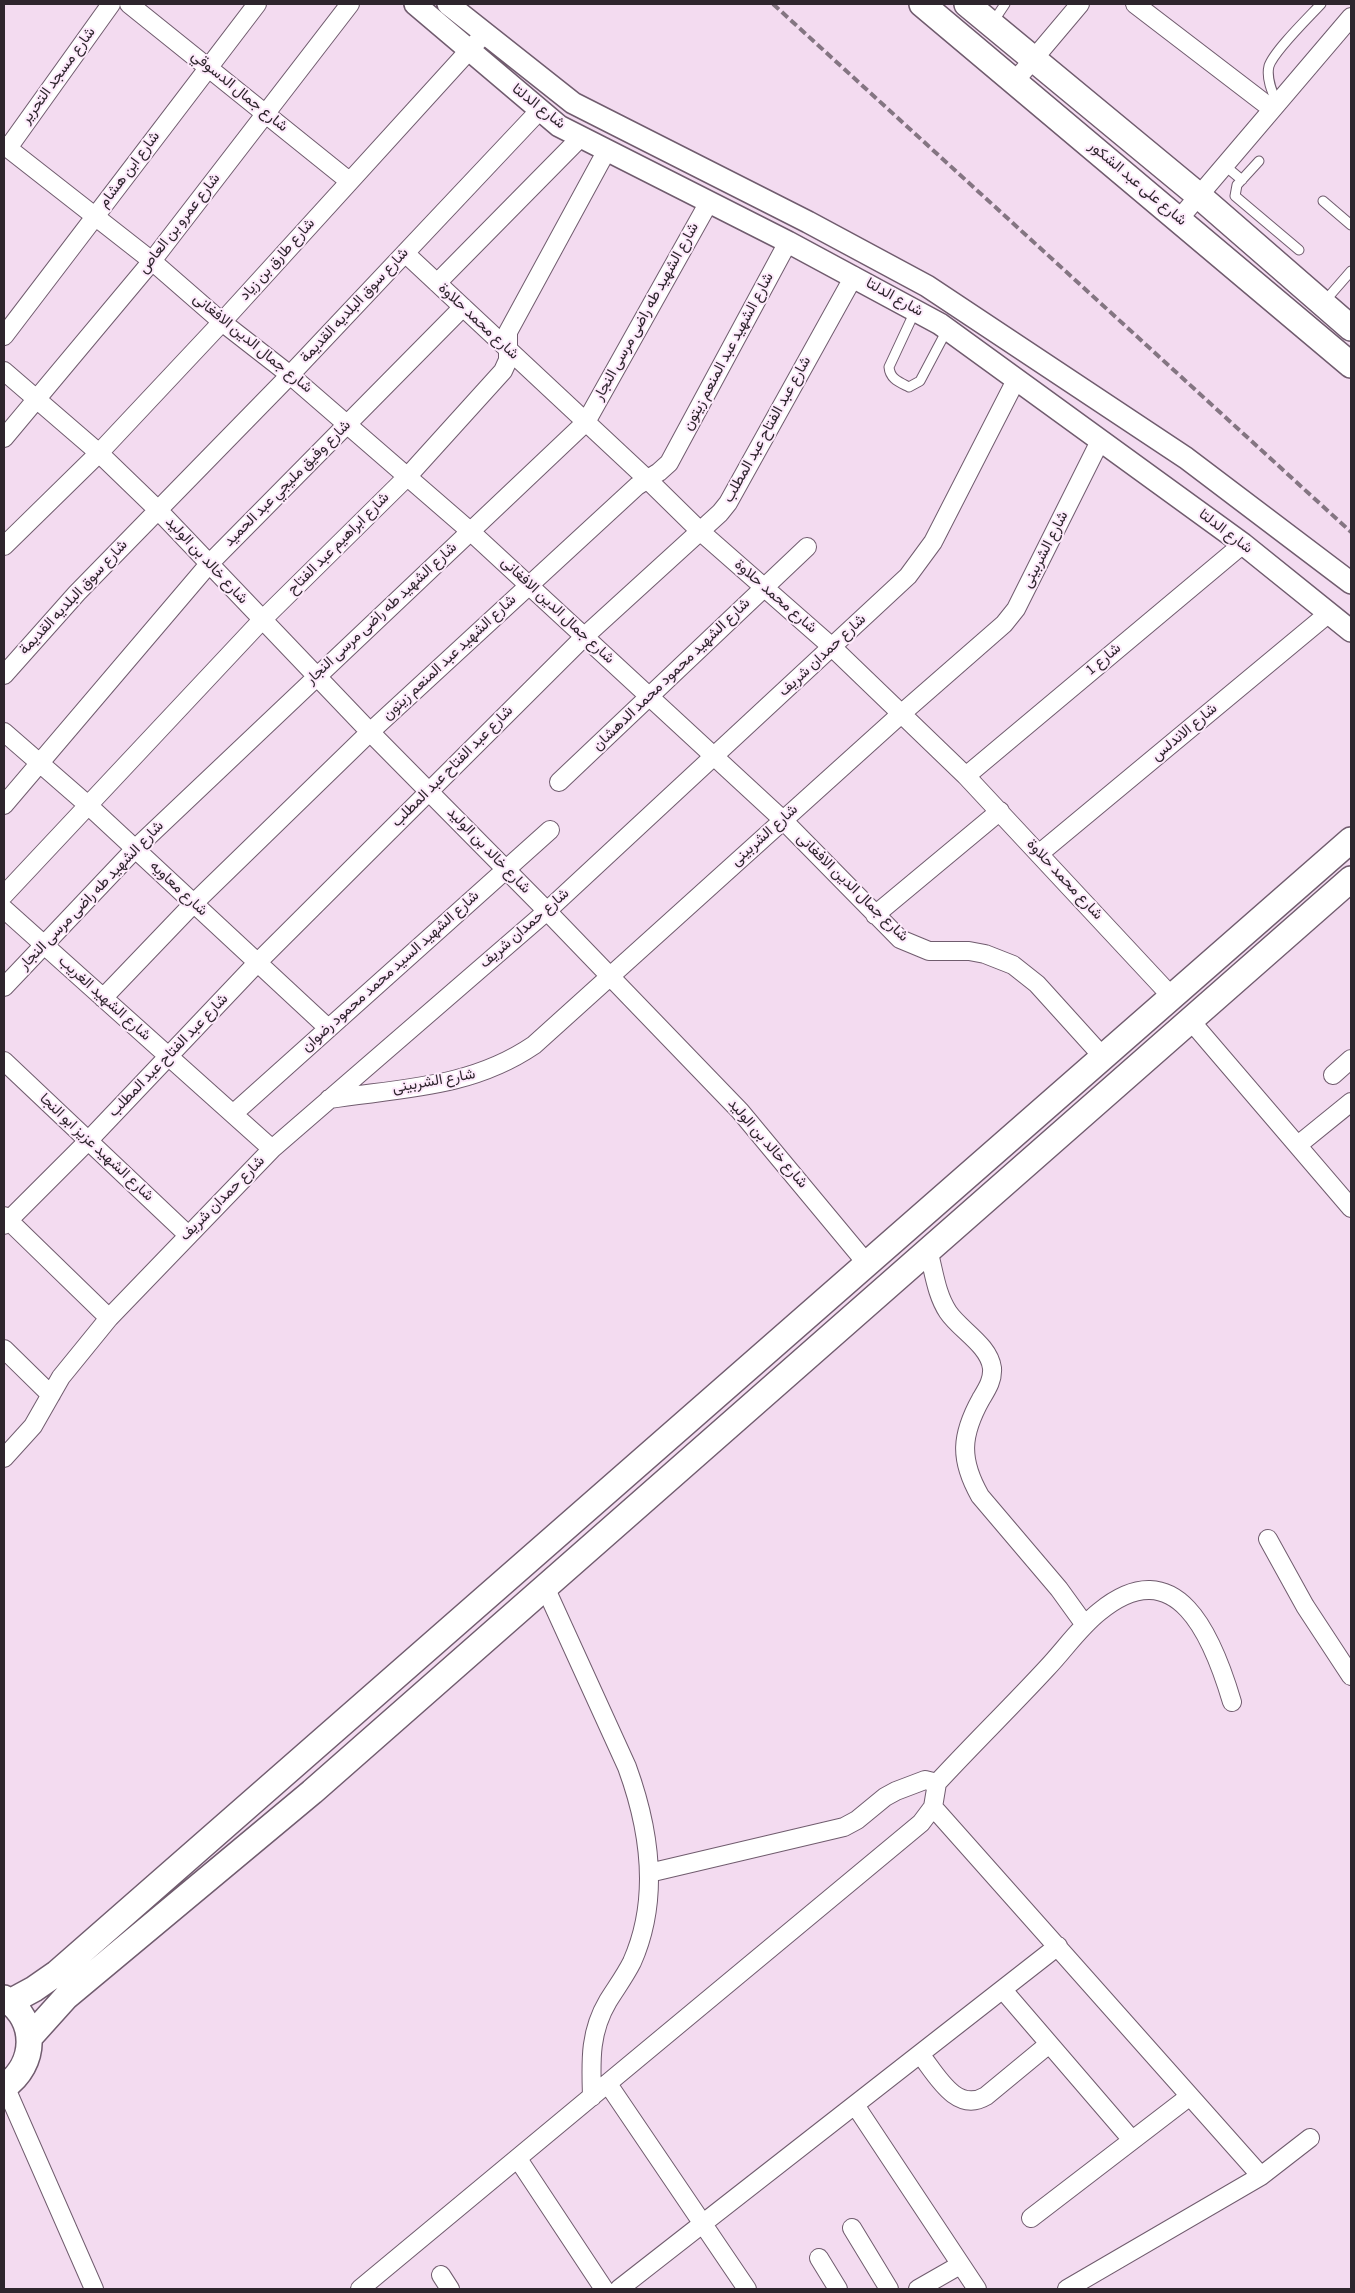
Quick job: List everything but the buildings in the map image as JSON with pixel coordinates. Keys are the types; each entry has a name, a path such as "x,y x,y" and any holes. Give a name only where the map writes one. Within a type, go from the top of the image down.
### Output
{"main road":[{"name":"شارع على عبد الشكور","path":"922,4 1179,218 1351,365"},
{"name":"شارع على عبد الشكور","path":"967,4 1198,196 1351,328"},
{"path":"4,2086 21,2070 28,2054 30,2037 24,2018 7,2000 34,1989 57,1972 1173,998 1351,840"},
{"path":"30,2037 66,1998 312,1792 1351,879"},
{"path":"938,1203 958,1224"}],"street":[{"name":"شارع مسجد التحرير","path":"6,147 111,4"},
{"name":"شارع جمال الدسوقي","path":"129,4 349,181"},
{"name":"شارع ابن هشام","path":"4,336 257,4"},
{"name":"شارع عمرو بن العاص","path":"4,438 152,261 350,4"},
{"name":"شارع الدلتا","path":"415,4 559,126 854,276 944,326 1242,544 1351,631"},
{"name":"شارع الدلتا","path":"448,4 484,34 584,110 808,222 927,286 952,302 1186,458 1351,583"},
{"path":"1015,81 1080,4"},
{"path":"1135,4 1275,106"},
{"path":"1179,218 1351,17"},
{"name":"شارع طارق بن زياد","path":"4,546 99,453 222,322 484,34"},
{"name":"شارع سوق البلديه القديمة","path":"4,675 77,593 290,375 539,111"},
{"path":"437,283 581,138"},
{"name":"شارع جمال الدين الافغانى","path":"6,147 152,261 222,322 348,423 470,530 783,820 900,940 918,948 969,951 992,956 1013,966 1037,984 1104,1058"},
{"name":"شارع ابراهيم عبد الفتاح","path":"4,895 90,806 262,620 408,476 503,371 508,360 508,332 607,150"},
{"name":"شارع الشهيد طه راضى مرسى النجار","path":"4,987 135,849 586,422 709,202"},
{"name":"شارع الشهيد عبد المنعم زيتون","path":"103,998 194,903 370,732 528,585 647,479 669,463 788,242"},
{"name":"شارع محمد حلاوة","path":"405,253 647,479 701,532 832,647 966,776 1040,853 1173,998"},
{"name":"شارع عبد الفتاح عبد المطلب","path":"5,1221 88,1141 258,962 585,636 701,532 728,503 854,276"},
{"path":"916,309 927,286"},
{"path":"944,326 952,302"},
{"name":"شارع وفيق مليجي عبد الحميد","path":"4,805 209,564 463,307"},
{"path":"1009,375 1016,346"},
{"name":"شارع خالد بن الوليد","path":"4,371 99,453 158,510 370,732 547,911 740,1111 868,1264"},
{"name":"شارع حمدان شريف","path":"4,1458 33,1426 61,1377 109,1318 272,1149 547,911 894,591 933,542 1009,375"},
{"name":"شارع الشربينى","path":"329,1099 457,1080 498,1067 534,1045 611,978 901,714 998,631 1010,617 1100,441"},
{"name":"شارع 1","path":"966,776 1242,544"},
{"name":"شارع الشهيد محمود محمد الدهشان","path":"559,782 807,547"},
{"name":"شارع الاندلس","path":"1040,853 1329,613"},
{"name":"شارع معاويه","path":"4,732 90,806 328,1028"},
{"path":"875,915 1000,811"},
{"name":"شارع الشهيد السيد محمد محمود رضوان","path":"233,1114 550,830"},
{"name":"شارع الشهيد الغريب","path":"4,909 272,1149"},
{"path":"1190,1020 1349,1202"},
{"path":"1332,1075 1351,1059"},
{"name":"شارع الشهيد عزيز ابو النجا","path":"4,1061 188,1235"},
{"path":"1298,1145 1351,1102"},
{"path":"5,1221 109,1318"},
{"path":"928,1250 944,1304 955,1320 985,1352 991,1364 991,1379 969,1421 966,1436 967,1467 972,1482 980,1496 1081,1620"},
{"path":"4,1349 50,1395"},
{"path":"1268,1539 1305,1606 1351,1676"},
{"path":"545,1587 628,1767 637,1793 645,1828 649,1873 644,1920 632,1960 604,2008 595,2033 591,2051 592,2097"},
{"path":"360,2289 921,1823 933,1807 937,1783 1045,1670 1081,1620 1134,1591 1156,1590 1176,1598 1192,1612 1206,1634 1217,1657 1232,1702"},
{"path":"649,1873 844,1827 896,1791 925,1780 937,1783"},
{"path":"933,1807 1261,2176"},
{"path":"619,2289 1058,1946"},
{"path":"1003,1990 1132,2140"},
{"path":"920,2054 955,2096 967,2102 986,2096 1049,2044"},
{"path":"608,2084 747,2289"},
{"path":"4,2086 94,2289"},
{"path":"1031,2218 1190,2096"},
{"path":"855,2105 977,2289"},
{"path":"1067,2289 1261,2176 1310,2138"},
{"path":"518,2159 604,2289"},
{"path":"852,2228 889,2289"},
{"path":"819,2258 838,2289"},
{"path":"918,2289 960,2265"}],"lane":[{"path":"991,24 1005,4"},
{"path":"1275,106 1268,75 1272,60 1321,4"},
{"path":"1259,161 1235,189 1237,198 1299,250"},
{"path":"1224,165 1242,180"},
{"path":"1323,201 1351,225"},
{"path":"1322,304 1351,271"},
{"path":"916,309 889,367 891,376 895,380 909,387 920,381 944,326"}],"railway":[{"path":"773,4 1351,532"}]}
